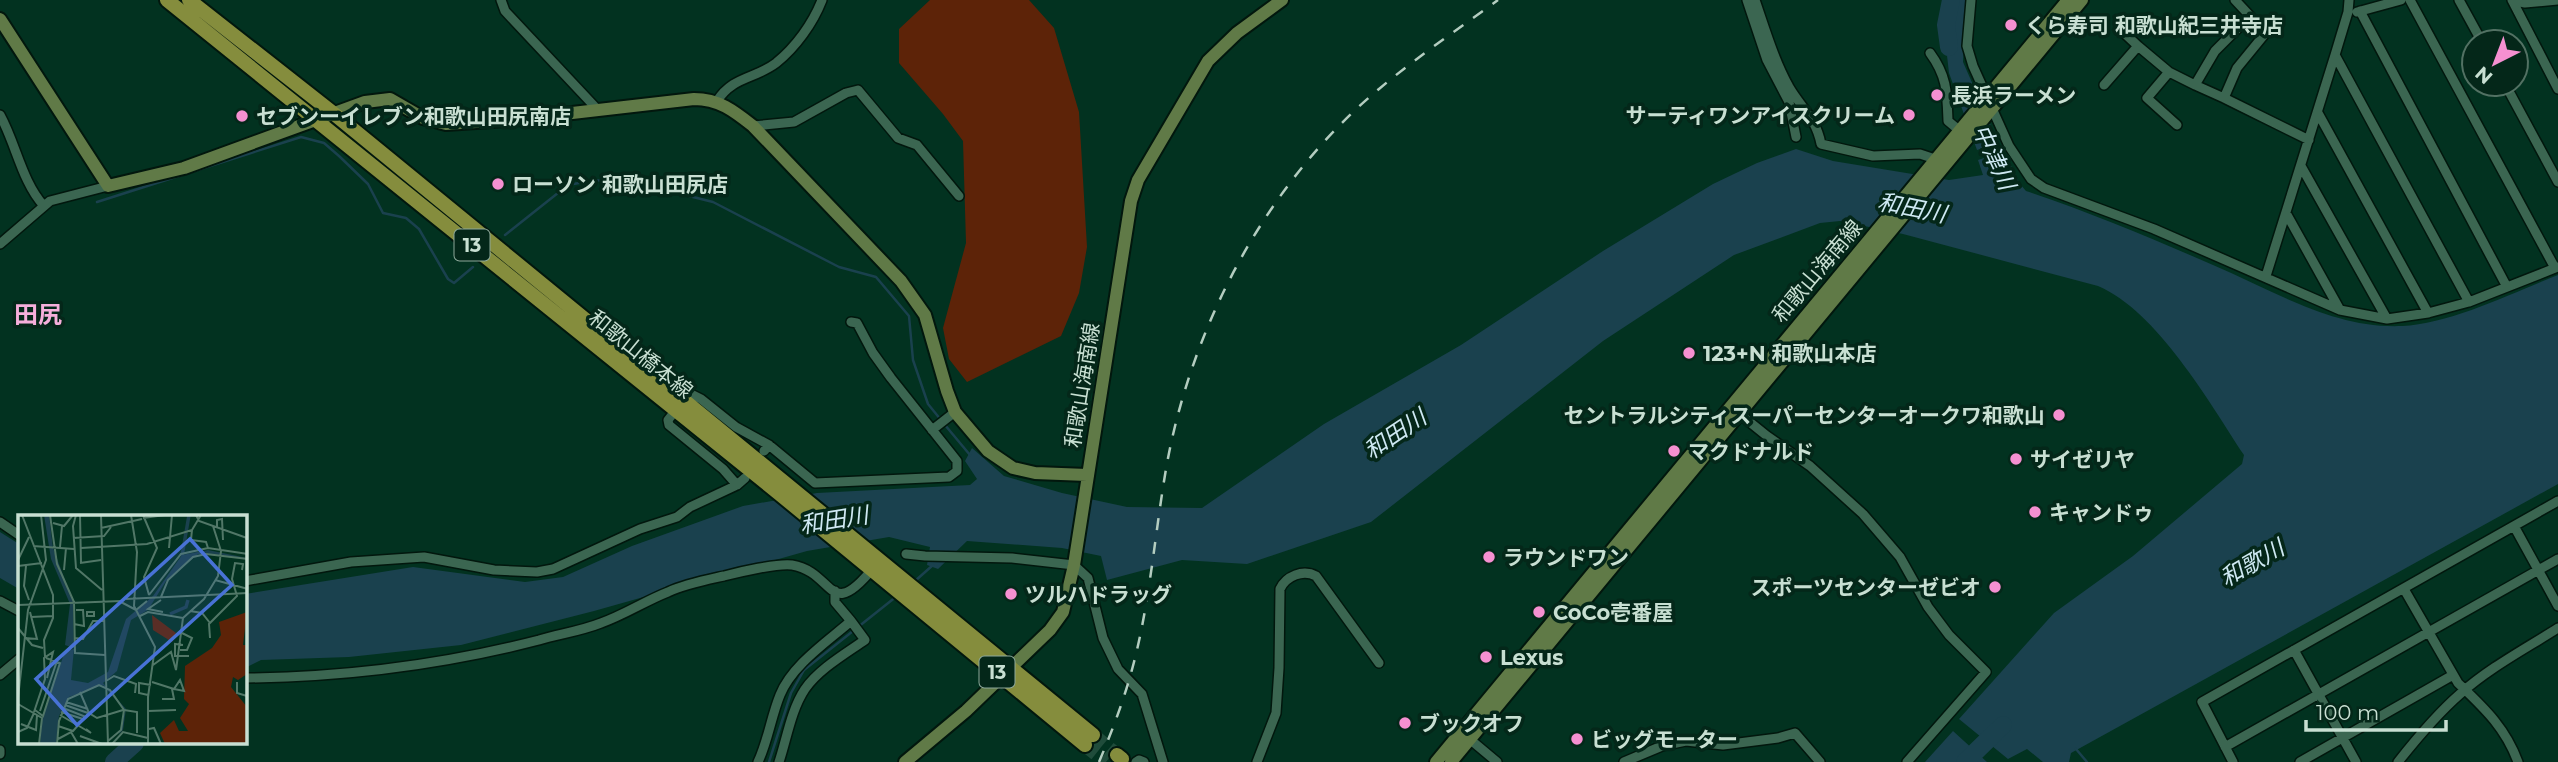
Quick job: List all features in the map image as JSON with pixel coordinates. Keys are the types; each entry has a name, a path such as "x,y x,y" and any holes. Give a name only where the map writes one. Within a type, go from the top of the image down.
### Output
{"main road":[{"name":"和歌山橋本線","path":"167,0 784,489 1089,740"},
{"name":"和歌山橋本線","path":"189,0 333,113 679,405"},
{"name":"和歌山海南線","path":"905,762 958,718 1042,639 1063,612 1075,562 1131,201 1138,180 1208,61 1237,33 1282,0"},
{"name":"和歌山海南線","path":"1988,105 2068,0"},
{"name":"和歌山海南線","path":"1451,762 1466,736 1962,134 2082,0"},
{"path":"0,19 108,186 184,168 365,102 390,99 423,118 446,124 520,119 694,99 717,101 753,126 901,281 925,315 952,415 988,451 1013,468 1035,473 1087,475"},
{"name":"和歌山橋本線","path":"784,489 859,559 876,563"},
{"name":"和歌山海南線","path":"1436,762 1466,736"}],"street":[{"path":"501,0 505,10 597,109"},
{"path":"717,101 725,88 776,63 804,33 822,0"},
{"path":"1747,0 1767,60 1789,102 1796,137"},
{"path":"1971,0 1967,46 1988,105 2025,171 2044,188 2154,229 2340,310 2387,319 2428,313 2469,302 2556,267 2410,0"},
{"path":"2195,85 2215,51 2250,16 2235,0"},
{"path":"2266,276 2318,113 2348,12 2349,0"},
{"path":"2348,12 2402,0"},
{"path":"2459,0 2474,28"},
{"path":"2512,0 2525,3 2558,0"},
{"path":"2512,0 2558,89"},
{"path":"1759,2 1771,47 1790,88 1818,127 1821,144 1873,156 1920,154 1938,165"},
{"path":"2360,11 2507,287"},
{"path":"2122,31 2169,72 2309,140"},
{"path":"2224,98 2237,68 2264,35"},
{"path":"2104,85 2138,46"},
{"path":"1930,53 1942,70 1947,94 1948,121 1962,134"},
{"path":"2335,55 2469,302"},
{"path":"2169,72 2147,98 2177,125"},
{"path":"753,126 794,122 846,93 858,90 898,138 917,145 959,196"},
{"path":"2513,98 2558,182"},
{"path":"2318,113 2428,313"},
{"path":"0,115 11,135 30,188 44,206"},
{"path":"2301,166 2387,319"},
{"path":"0,244 44,206 59,197 108,186"},
{"path":"2286,213 2340,310"},
{"path":"247,581 351,562 424,557 494,570 537,572 553,569 639,529 677,517 691,506 741,481 669,425 668,420 679,405 693,395 815,483 949,477 957,471 957,461 935,428 873,353 857,323 851,322"},
{"path":"1735,410 1810,466 1863,514 1900,557 1928,607 1949,635 1986,673 1907,762"},
{"path":"935,428 952,415"},
{"path":"2234,762 2202,702 2558,502"},
{"path":"0,522 18,534"},
{"path":"2514,526 2558,606"},
{"path":"906,554 1075,562 1088,578 1103,638 1118,669 1142,694 1152,719 1163,762"},
{"path":"2225,747 2558,559"},
{"path":"247,678 289,679 378,671 483,654 600,624 670,590 726,575 789,565 810,572 835,592 845,593 855,589 876,563"},
{"path":"1257,762 1276,713 1280,589 1285,580 1304,573 1316,576 1380,663"},
{"path":"2404,589 2453,674 2509,738 2518,762"},
{"path":"779,762 798,702 807,687 824,670 865,640 835,602 835,592"},
{"path":"0,601 18,610"},
{"path":"758,762 781,693 789,680 851,621"},
{"path":"2398,762 2433,720 2465,690 2558,628"},
{"path":"2294,650 2356,762"},
{"path":"0,675 18,660"},
{"path":"2300,762 2453,674"},
{"path":"1624,762 1662,746 1686,741 1723,745 1779,738 1795,733 1820,762"},
{"path":"1466,736 1497,762"},
{"path":"1125,758 1144,762"}],"shaded area":[{"path":"930,0 1029,0 1054,28 1079,112 1087,247 1079,293 1061,336 967,382 949,359 943,328 966,243 963,141 899,63 899,29"}],"water":[{"name":"和田川","path":"1950,0 1966,0 1963,62 1998,142 1994,144 1996,154 2004,152 2026,191 2143,235 2328,315 2377,325 2421,324 2460,314 2558,275 2558,484 2071,753 2069,762 2043,762 2027,749 2008,759 1959,719 2054,613 2133,556 2242,464 2244,455 2180,360 2161,336 2120,298 2098,286 1903,234 1840,221 1820,223 1734,255 1603,341 1371,522 1247,564 1182,560 1107,580 1101,556 1062,548 967,541 938,569 927,565 930,547 889,537 807,551 461,645 349,657 261,660 247,667 247,594 413,567 525,582 563,577 632,546 743,506 817,493 970,485 977,479 965,461 972,448 1004,476 1062,493 1127,507 1202,508 1324,424 1461,345 1603,251 1713,184 1757,163 1796,149 1833,161 1949,180 1983,175 1978,160 1984,158 1983,148 1977,150 1949,73 1945,38"},
{"path":"0,532 18,543 18,588 0,578"},
{"path":"1953,731 1987,762 1925,762"}],"waterway":[{"name":"中津川","path":"1949,47 1946,25 1951,0"},
{"path":"97,202 301,137 324,143 339,156 368,184 383,213 406,218 419,229 448,279 454,283 473,267"},
{"path":"505,235 568,185 595,180 657,188 713,202 839,267 876,277 909,316 913,360 928,404 941,420"},
{"path":"945,425 970,455"},
{"path":"915,581 933,565"},
{"path":"769,762 791,693 804,670 897,596"},
{"name":"和歌川","path":"1965,762 2003,725"},
{"path":"114,762 134,744"},
{"path":"2076,749 2087,762"}],"tunnel":[{"path":"1093,735 1117,755"},
{"path":"1085,745 1106,762"}],"railway":[{"path":"1099,762 1123,700 1140,639 1166,469 1178,415 1194,362 1215,310 1240,260 1269,212 1302,168 1339,126 1393,77 1498,0"}],"place":[{"name":"くら寿司 和歌山紀三井寺店","path":"2011,25"},
{"name":"長浜ラーメン","path":"1937,95"},
{"name":"サーティワンアイスクリーム","path":"1909,115"},
{"name":"セブンーイレブン和歌山田尻南店","path":"242,116"},
{"name":"ローソン 和歌山田尻店","path":"498,184"},
{"name":"123+N 和歌山本店","path":"1689,353"},
{"name":"セントラルシティスーパーセンターオークワ和歌山","path":"2059,415"},
{"name":"マクドナルド","path":"1674,451"},
{"name":"サイゼリヤ","path":"2016,459"},
{"name":"キャンドゥ","path":"2035,512"},
{"name":"ラウンドワン","path":"1489,557"},
{"name":"スポーツセンターゼビオ","path":"1995,587"},
{"name":"ツルハドラッグ","path":"1011,594"},
{"name":"CoCo壱番屋","path":"1539,612"},
{"name":"Lexus","path":"1486,657"},
{"name":"ブックオフ","path":"1405,723"},
{"name":"ビッグモーター","path":"1577,739"}],"district":[{"name":"田尻","path":"38,314"}]}
